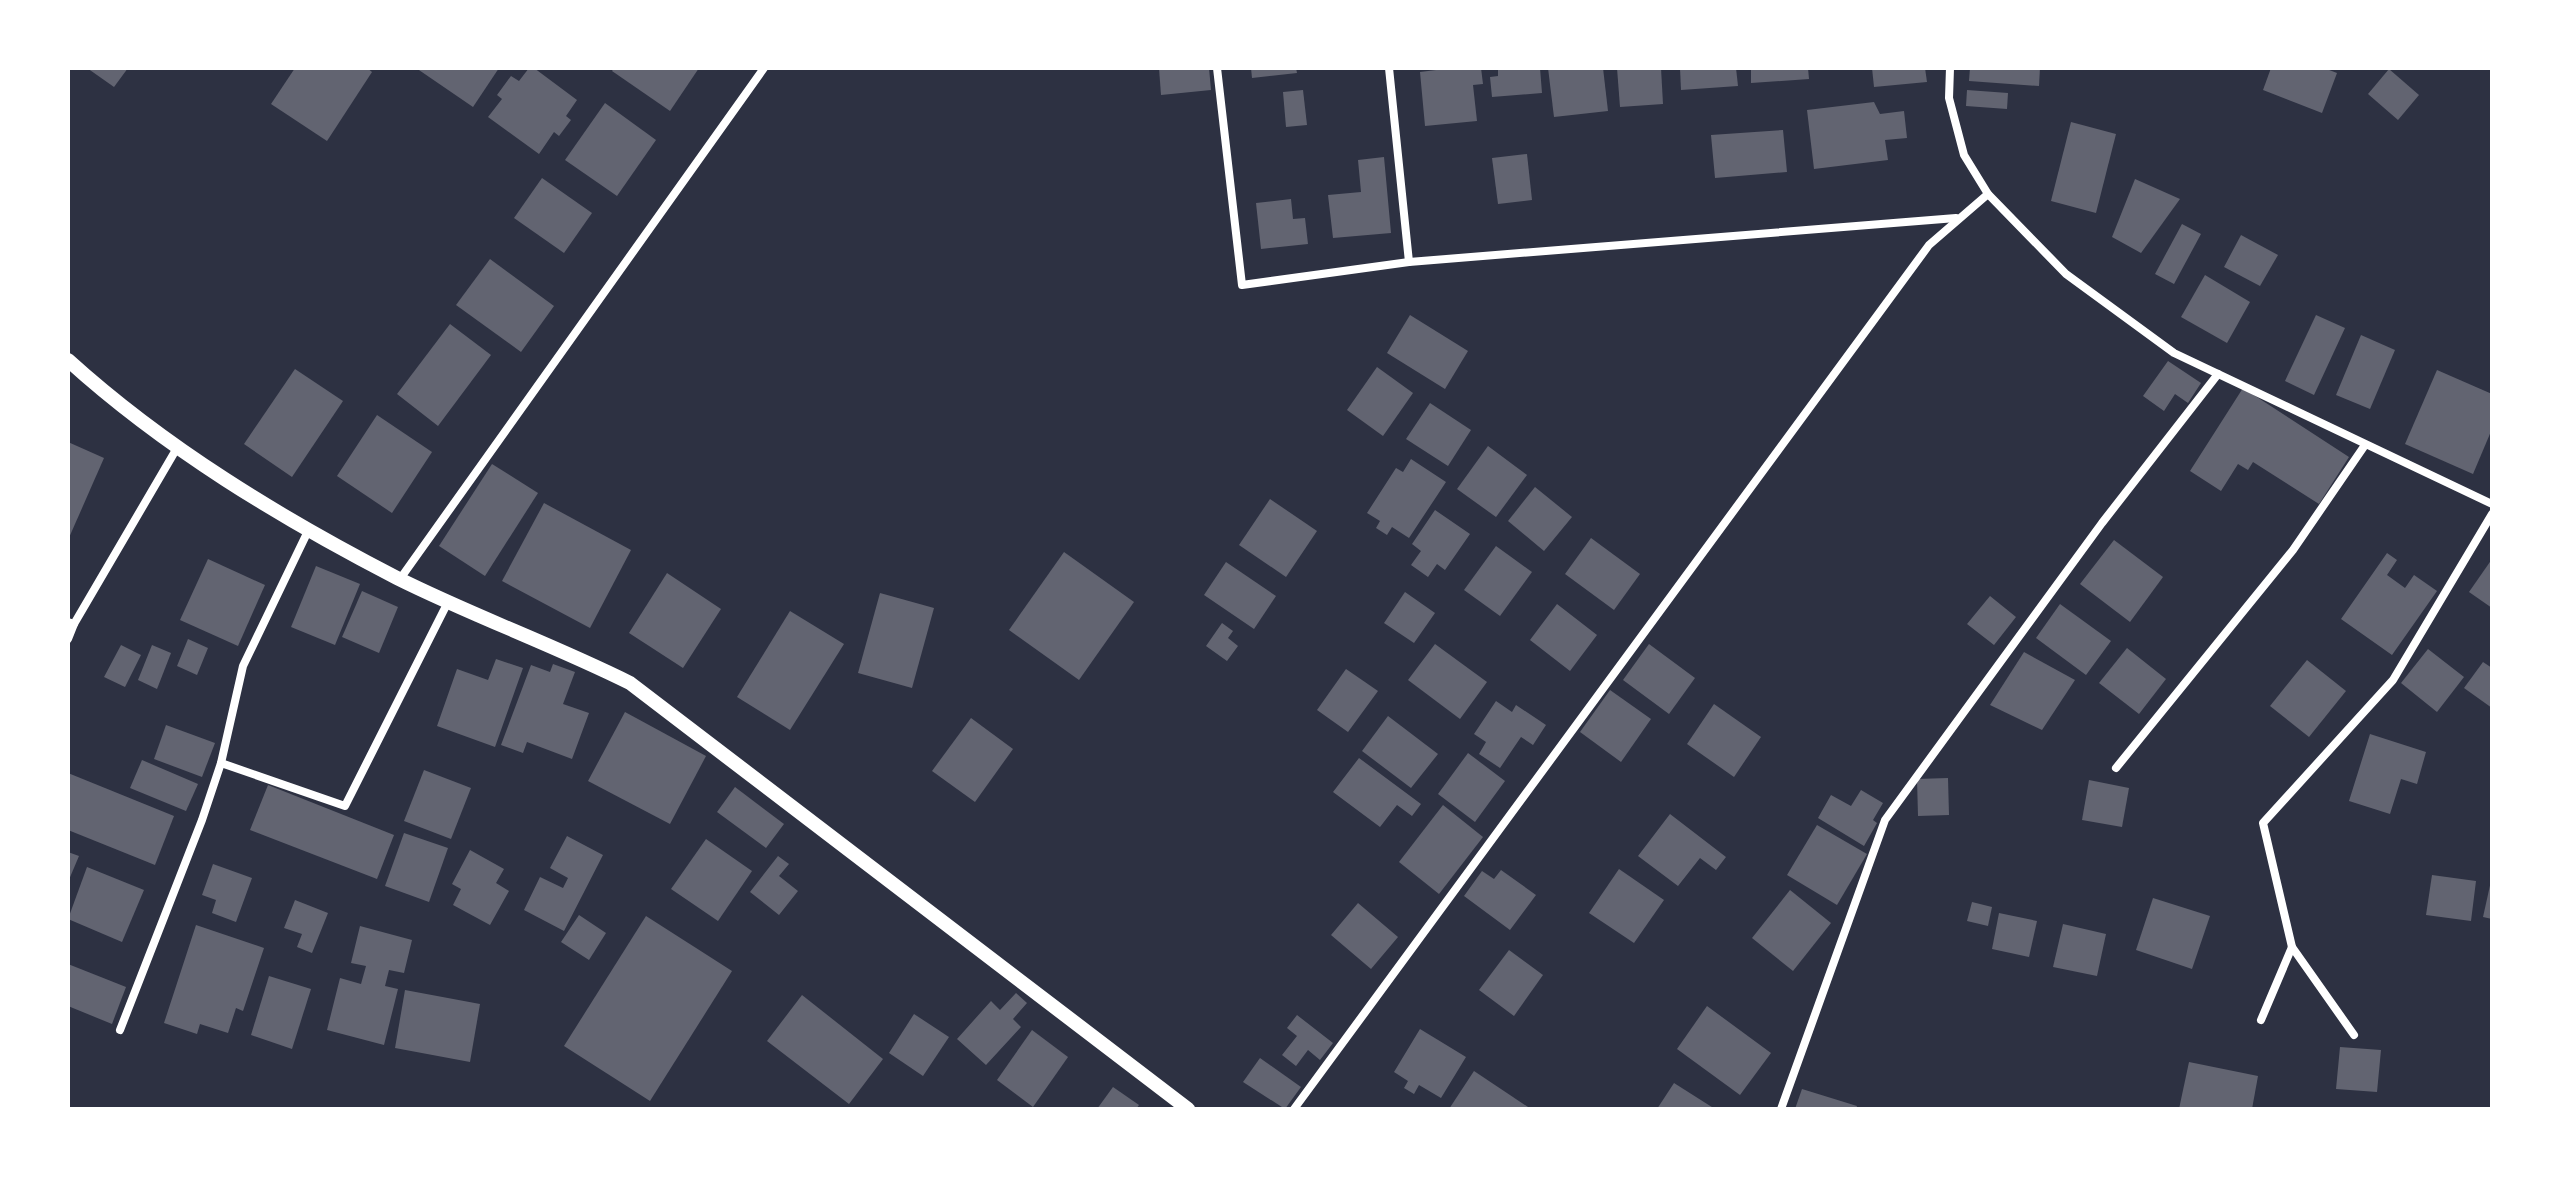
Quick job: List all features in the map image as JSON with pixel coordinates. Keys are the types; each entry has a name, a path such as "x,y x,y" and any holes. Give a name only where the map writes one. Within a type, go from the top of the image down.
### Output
{"street":[{"path":"400,579 764,68"},
{"path":"1217,68 1242,285 1409,262 1956,218"},
{"path":"1389,68 1409,262"},
{"path":"1950,68 1949,98 1964,155 1988,194 2066,274 2174,353 2492,504"},
{"path":"1294,1109 1919,257 1956,218 1988,194"},
{"path":"68,360 177,448 309,529 400,579 630,683 1188,1109"},
{"path":"1781,1109 1885,820 2102,523 2218,374"},
{"path":"2116,768 2293,550 2365,445"},
{"path":"68,639 71,623 177,448"},
{"path":"2354,1035 2292,947 2263,823 2393,680 2492,514"},
{"path":"120,1030 221,763 243,666 309,529"},
{"path":"221,763 345,806 449,600"},
{"path":"2261,1020 2292,947"}],"building":[{"path":"87,68 128,68 114,87"},
{"path":"295,68 367,68 372,72 327,141 271,104"},
{"path":"416,68 499,68 473,107"},
{"path":"529,68 534,68 577,100 566,116 571,120 559,136 554,132 539,154 488,117 502,99 497,95 511,76 519,81"},
{"path":"614,68 699,68 670,111 612,71"},
{"path":"1159,68 1209,68 1211,90 1161,95"},
{"path":"1251,68 1296,68 1297,73 1252,78"},
{"path":"1481,68 1483,84 1473,85 1477,121 1425,126 1420,72"},
{"path":"1498,68 1540,68 1542,93 1492,97 1490,77 1498,76"},
{"path":"1548,68 1603,68 1608,111 1554,117"},
{"path":"1617,68 1661,68 1663,104 1620,107"},
{"path":"1680,68 1736,68 1738,86 1681,90"},
{"path":"1751,68 1808,68 1809,79 1751,83"},
{"path":"1872,68 1925,68 1927,82 1874,87"},
{"path":"1970,68 2040,68 2039,86 1969,81"},
{"path":"2271,68 2324,68 2337,73 2322,113 2263,90"},
{"path":"2389,69 2419,95 2398,120 2368,94"},
{"path":"1303,90 1307,125 1286,127 1283,92"},
{"path":"1967,90 2008,93 2007,109 1966,106"},
{"path":"1874,102 1880,114 1904,111 1907,138 1885,140 1888,160 1814,169 1807,110"},
{"path":"605,103 656,140 617,196 565,160"},
{"path":"2071,122 2116,134 2096,213 2051,201"},
{"path":"1783,130 1787,172 1715,178 1711,135"},
{"path":"1527,154 1532,200 1498,204 1492,158"},
{"path":"1384,157 1391,233 1333,238 1328,195 1361,192 1358,160"},
{"path":"542,178 592,213 564,253 514,218"},
{"path":"2135,179 2180,199 2141,253 2112,237"},
{"path":"1291,199 1293,219 1305,218 1308,244 1261,249 1256,203"},
{"path":"2182,224 2201,234 2174,284 2155,274"},
{"path":"2241,235 2278,255 2260,286 2224,267"},
{"path":"490,259 554,306 521,352 456,305"},
{"path":"2205,275 2250,302 2227,343 2181,317"},
{"path":"1410,315 1468,351 1445,389 1387,353"},
{"path":"2316,315 2345,328 2314,395 2285,381"},
{"path":"450,324 491,355 438,426 397,394"},
{"path":"2361,335 2395,350 2370,409 2336,395"},
{"path":"2168,361 2201,383 2188,403 2175,394 2164,411 2143,396"},
{"path":"1377,367 1413,393 1383,436 1347,410"},
{"path":"295,369 343,401 292,477 244,444"},
{"path":"2437,370 2492,394 2492,429 2473,474 2405,444"},
{"path":"2243,388 2349,457 2319,504 2253,462 2248,470 2238,464 2221,491 2190,471"},
{"path":"1430,403 1471,430 1448,466 1406,439"},
{"path":"377,415 432,452 392,513 337,476"},
{"path":"68,442 104,458 68,540"},
{"path":"1488,446 1527,475 1496,517 1457,489"},
{"path":"1411,459 1446,482 1409,538 1392,527 1387,535 1376,528 1380,521 1367,513 1396,468 1403,472"},
{"path":"492,464 538,493 485,576 439,546"},
{"path":"1535,487 1572,517 1544,551 1508,521"},
{"path":"1270,499 1317,531 1286,577 1239,545"},
{"path":"544,503 631,550 590,628 502,581"},
{"path":"1435,510 1470,534 1445,570 1437,564 1428,577 1411,565 1421,551 1412,544"},
{"path":"1591,538 1640,574 1614,610 1565,574"},
{"path":"2114,540 2163,577 2130,622 2080,584"},
{"path":"1496,546 1532,572 1500,616 1464,590"},
{"path":"1064,552 1134,602 1079,680 1009,630"},
{"path":"2387,553 2397,560 2387,575 2405,588 2414,575 2437,591 2392,655 2341,619"},
{"path":"208,559 265,585 238,646 180,620"},
{"path":"2492,559 2492,608 2469,592"},
{"path":"1226,562 1276,596 1254,629 1204,595"},
{"path":"316,566 360,584 335,645 291,627"},
{"path":"667,573 721,609 683,668 629,633"},
{"path":"362,591 398,607 379,653 342,637"},
{"path":"1405,592 1435,613 1414,643 1384,623"},
{"path":"880,593 934,608 912,688 858,673"},
{"path":"1990,596 2016,617 1994,645 1967,624"},
{"path":"1557,604 1597,635 1570,671 1530,640"},
{"path":"2060,604 2111,641 2086,675 2036,638"},
{"path":"790,611 844,644 790,730 737,697"},
{"path":"1222,623 1233,631 1228,638 1238,646 1227,661 1206,646"},
{"path":"188,639 208,648 197,675 177,666"},
{"path":"1435,644 1487,682 1460,719 1408,680"},
{"path":"1649,644 1695,678 1669,714 1623,680"},
{"path":"121,645 141,655 125,687 104,677"},
{"path":"152,645 171,653 157,689 138,680"},
{"path":"2127,648 2166,679 2139,714 2099,683"},
{"path":"2428,649 2464,677 2437,712 2401,683"},
{"path":"2024,652 2075,680 2042,730 1990,705"},
{"path":"496,659 523,668 495,747 437,726 457,669 488,680"},
{"path":"2307,660 2346,691 2309,737 2270,706"},
{"path":"2483,662 2492,668 2492,708 2464,688"},
{"path":"553,664 575,672 563,704 589,713 572,759 527,742 523,753 501,745 531,665 550,672"},
{"path":"1346,669 1378,691 1348,732 1317,710"},
{"path":"1610,690 1651,719 1621,762 1580,732"},
{"path":"1496,701 1512,712 1516,705 1546,725 1533,745 1521,737 1500,768 1479,754 1486,742 1474,734"},
{"path":"1714,704 1761,737 1734,777 1687,744"},
{"path":"625,712 706,756 670,824 588,781"},
{"path":"1388,716 1438,754 1411,788 1362,751"},
{"path":"971,718 1013,749 975,802 932,771"},
{"path":"166,725 215,743 202,777 154,759"},
{"path":"2370,734 2426,752 2417,784 2401,779 2390,814 2349,801"},
{"path":"1468,753 1505,781 1475,822 1438,794"},
{"path":"1359,758 1421,804 1412,816 1397,805 1380,827 1333,792"},
{"path":"142,760 198,784 186,811 130,788"},
{"path":"424,770 471,788 451,839 404,821"},
{"path":"68,773 174,816 155,865 68,830"},
{"path":"1948,778 1949,815 1918,816 1917,779"},
{"path":"2089,780 2129,788 2122,827 2082,820"},
{"path":"268,785 394,835 377,879 250,830"},
{"path":"735,787 784,824 766,848 717,812"},
{"path":"1861,790 1883,803 1873,820 1877,823 1864,846 1818,818 1831,795 1851,806"},
{"path":"1443,805 1483,837 1439,894 1399,862"},
{"path":"1670,814 1726,857 1716,870 1700,858 1678,886 1638,856"},
{"path":"1817,825 1867,854 1837,905 1787,875"},
{"path":"404,833 448,848 429,902 385,886"},
{"path":"567,836 603,855 564,931 524,910 540,877 563,888 568,878 550,868"},
{"path":"706,839 752,871 718,921 671,889"},
{"path":"470,850 504,869 496,883 509,891 490,925 453,905 461,889 452,884"},
{"path":"68,852 79,856 68,882"},
{"path":"778,856 789,864 779,876 798,891 779,915 750,892"},
{"path":"213,864 252,878 236,922 212,913 216,900 202,895"},
{"path":"87,867 144,890 122,942 68,919"},
{"path":"1619,869 1664,900 1634,943 1589,913"},
{"path":"1501,870 1536,895 1510,930 1464,896 1482,871 1494,879"},
{"path":"2432,875 2476,881 2471,921 2426,915"},
{"path":"2492,882 2492,919 2483,917"},
{"path":"1790,890 1831,923 1793,971 1752,938"},
{"path":"2153,898 2210,916 2192,969 2136,950"},
{"path":"295,900 328,913 312,953 297,947 302,934 284,928"},
{"path":"1972,902 1992,907 1988,926 1967,921"},
{"path":"1358,903 1398,937 1371,969 1331,935"},
{"path":"1999,913 2037,921 2029,957 1992,949"},
{"path":"579,915 606,933 589,960 561,942"},
{"path":"646,916 732,971 650,1101 564,1046"},
{"path":"2063,924 2106,934 2097,976 2053,967"},
{"path":"196,925 264,948 243,1011 236,1008 228,1033 200,1024 197,1034 164,1023"},
{"path":"360,926 412,940 404,973 389,970 385,986 398,989 384,1045 327,1030 340,978 361,984 366,966 351,963"},
{"path":"1509,950 1543,975 1514,1016 1479,990"},
{"path":"68,964 126,987 112,1024 68,1006"},
{"path":"269,976 311,989 292,1049 251,1035"},
{"path":"405,990 480,1004 470,1062 395,1048"},
{"path":"1016,993 1027,1003 1013,1019 1021,1027 986,1065 957,1039 991,1001 1000,1010"},
{"path":"802,995 883,1059 849,1104 767,1041"},
{"path":"1707,1006 1771,1053 1740,1095 1677,1049"},
{"path":"914,1014 949,1037 923,1076 889,1053"},
{"path":"1297,1015 1333,1043 1320,1060 1308,1050 1296,1066 1282,1055 1297,1036 1287,1028"},
{"path":"1420,1029 1466,1057 1441,1098 1419,1085 1414,1094 1404,1088 1408,1081 1394,1072"},
{"path":"1032,1030 1068,1057 1033,1107 997,1080"},
{"path":"2340,1047 2381,1050 2377,1092 2336,1089"},
{"path":"1260,1058 1301,1087 1285,1109 1243,1082"},
{"path":"2189,1062 2258,1076 2252,1109 2179,1109"},
{"path":"1474,1071 1531,1109 1449,1109"},
{"path":"1674,1083 1715,1109 1657,1109"},
{"path":"1113,1087 1139,1105 1136,1109 1097,1109"},
{"path":"1802,1089 1857,1106 1856,1109 1795,1109"}]}
